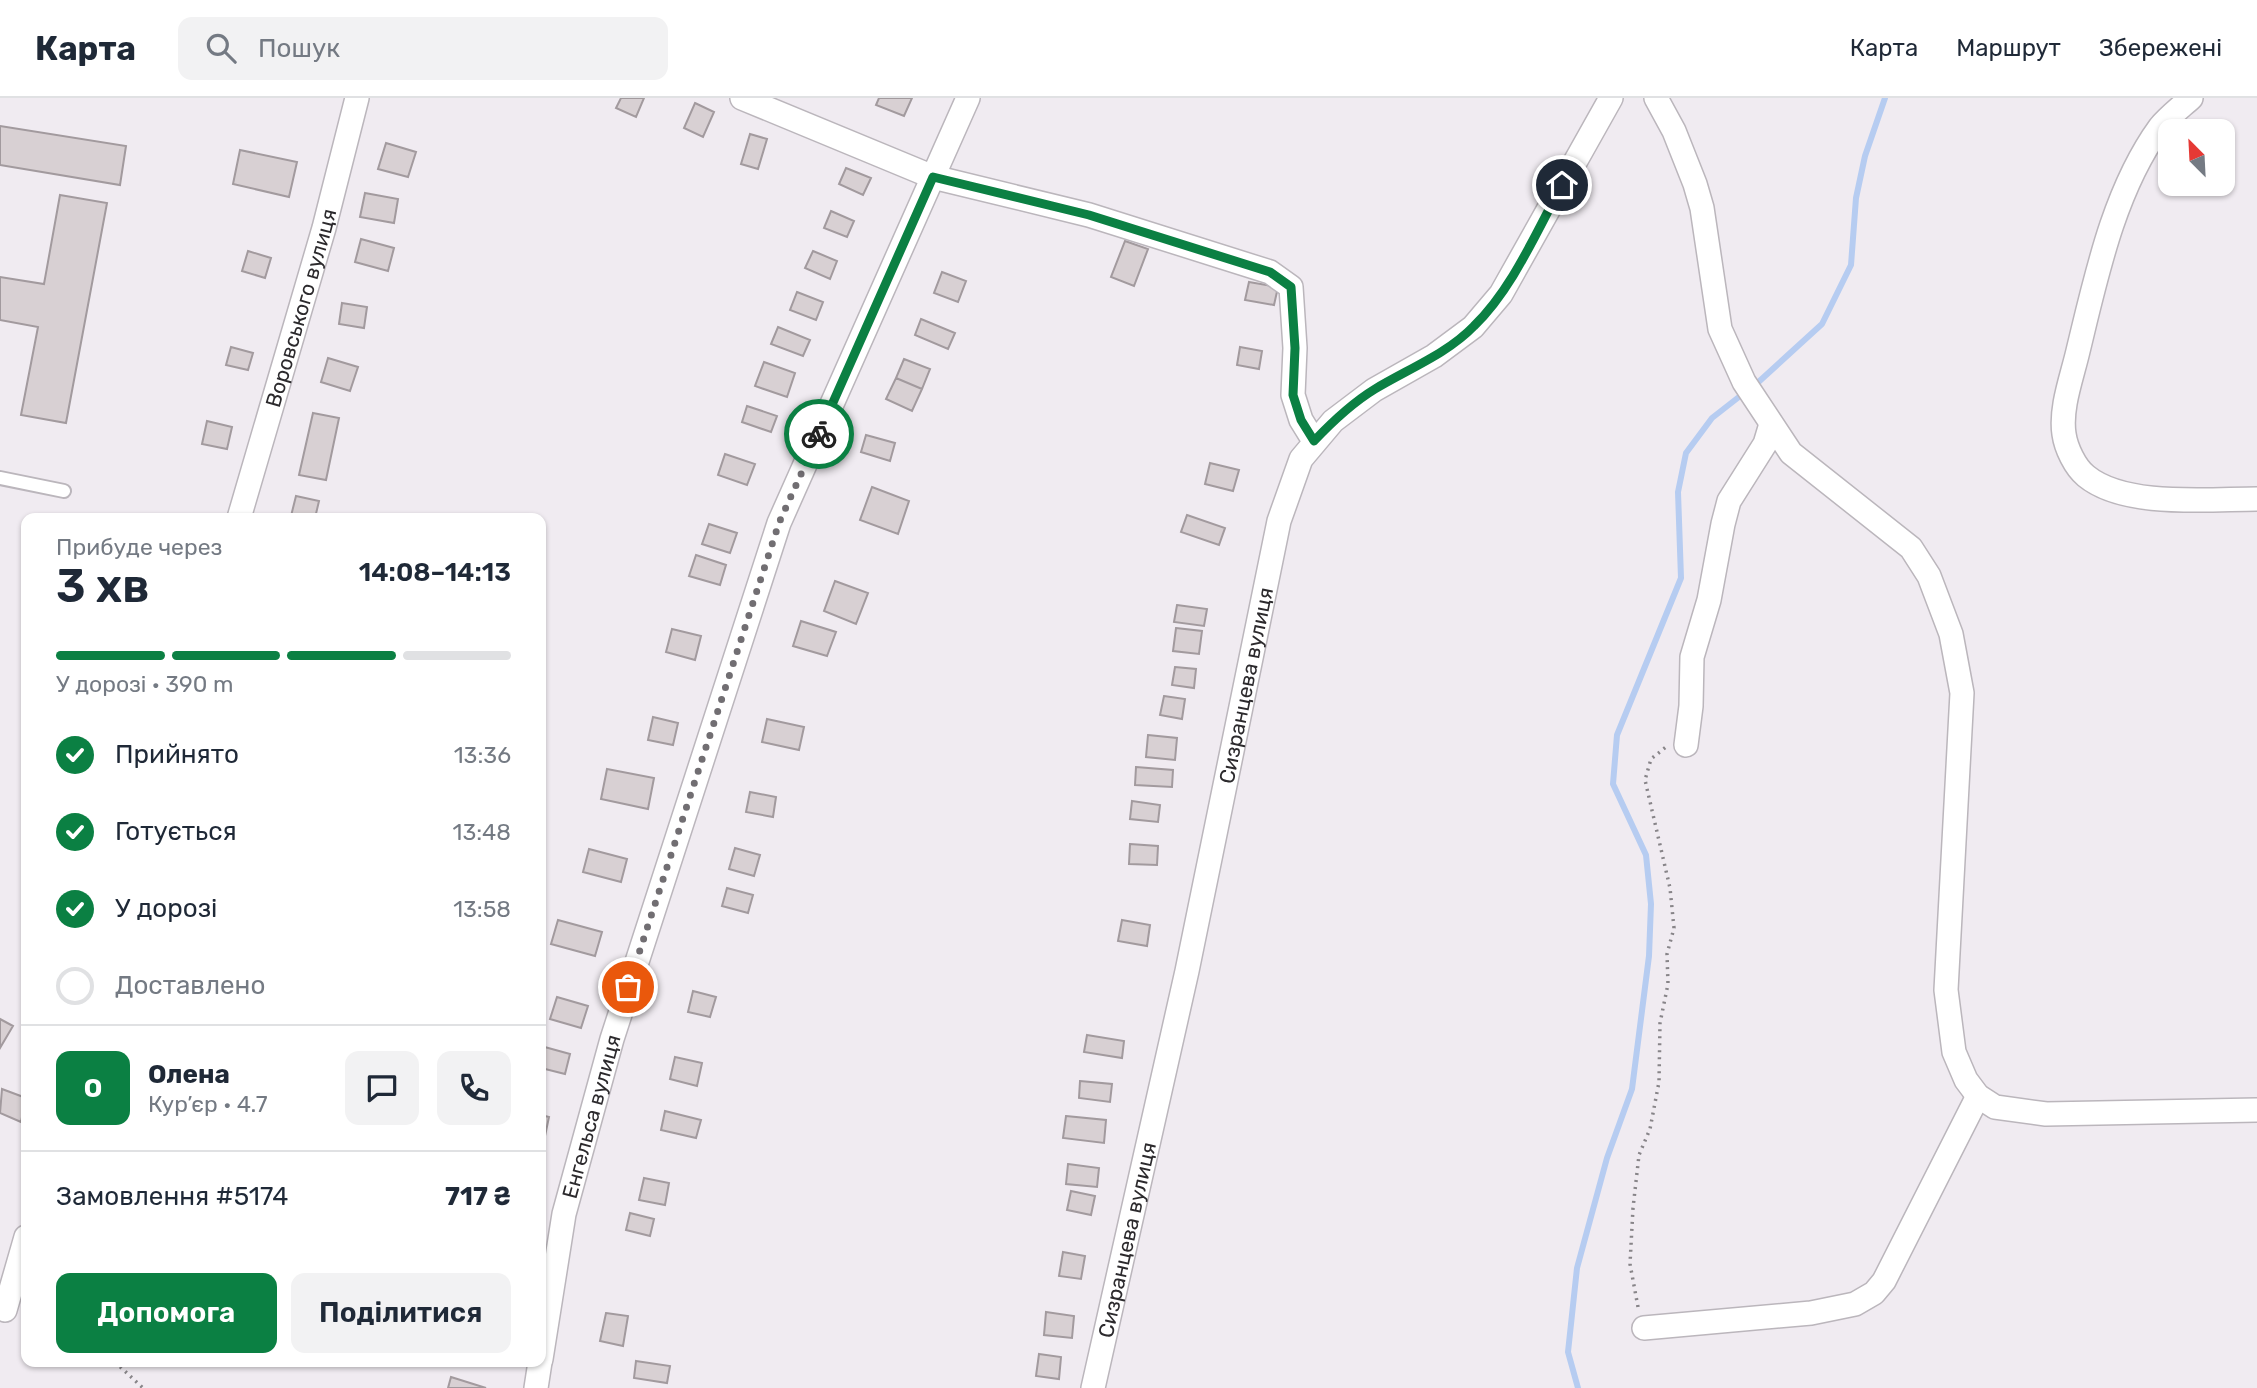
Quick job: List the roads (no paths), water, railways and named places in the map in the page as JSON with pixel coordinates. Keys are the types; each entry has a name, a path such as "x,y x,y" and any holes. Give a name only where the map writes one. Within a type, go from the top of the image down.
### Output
{"street":[{"name":"Воровського вулиця","path":"240,513 324,228 357,98"},
{"path":"742,98 933,177 1089,215 1270,272 1291,287 1295,348 1293,395 1301,420 1314,441"},
{"name":"Енгельса вулиця","path":"546,1324 564,1214 612,1039 779,523 968,98"},
{"name":"Сизранцева вулиця","path":"1093,1388 1187,971 1279,521 1301,459 1333,421 1374,390 1434,356 1473,327 1501,294 1611,98"},
{"path":"1656,98 1674,131 1695,184 1702,208 1720,330 1750,391 1791,453 1911,548 1929,576 1951,634 1962,693 1946,990 1954,1052 1966,1080 1978,1096 1995,1107 2046,1114 2257,1110"},
{"path":"2191,98 2161,127 2136,170 2104,248 2067,397 2064,434 2073,460 2085,476 2113,491 2160,499 2257,499"},
{"path":"1686,745 1691,706 1692,657 1711,592 1729,501 1765,444 1771,424"},
{"path":"1644,1328 1811,1313 1855,1304 1874,1293 1884,1281 1978,1096"},
{"path":"5,1310 21,1254"},
{"name":"Енгельса вулиця","path":"536,1388 539,1367"}],"lane":[{"path":"0,478 64,491"}],"waterway":[{"path":"1753,387 1822,324 1851,265 1856,198 1865,156 1885,98"},
{"path":"1578,1388 1568,1352 1577,1268 1607,1158 1632,1089 1649,956 1651,904 1646,855 1613,784 1617,735 1681,578 1678,492 1686,453 1712,418 1744,393"}]}
